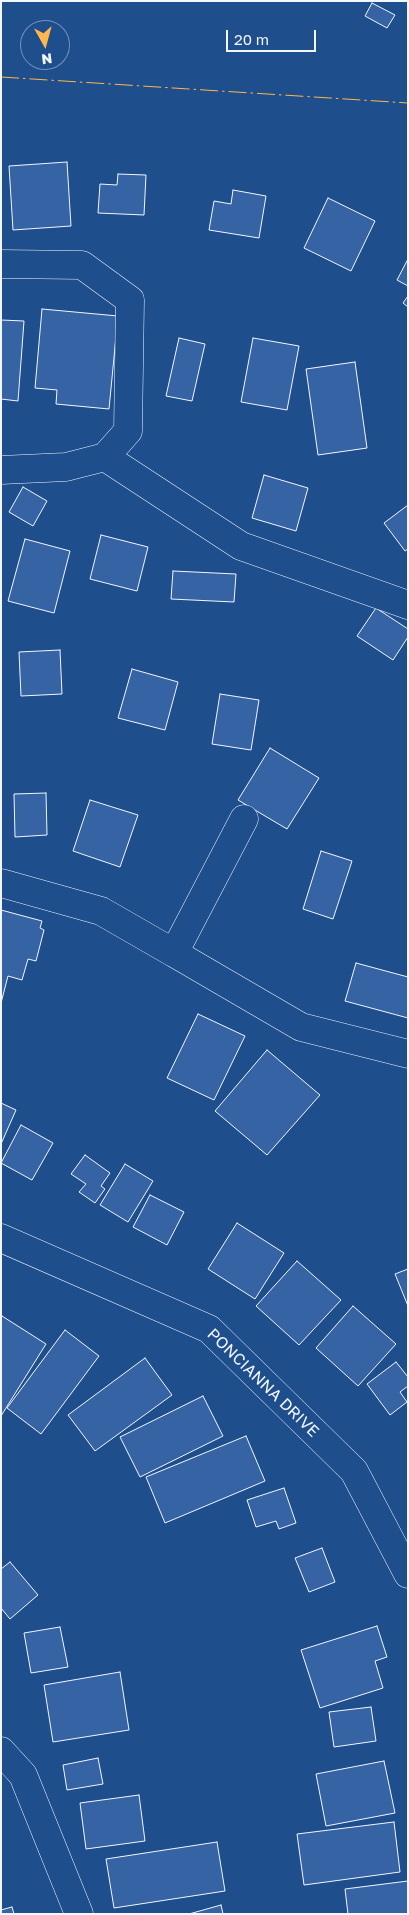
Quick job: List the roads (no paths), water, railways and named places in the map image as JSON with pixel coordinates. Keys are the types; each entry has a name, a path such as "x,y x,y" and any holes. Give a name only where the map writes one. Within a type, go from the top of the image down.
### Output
{"street":[{"path":"1,264 82,264 130,300 128,431 105,457 66,467 1,470"},
{"path":"105,457 241,546 408,605"},
{"path":"174,954 244,819"},
{"path":"1,883 101,911 301,1027 408,1054"},
{"name":"PONCIANNA DRIVE","path":"1,1238 209,1329 354,1471 408,1574"},
{"path":"1,1751 23,1775 79,1914"}]}
